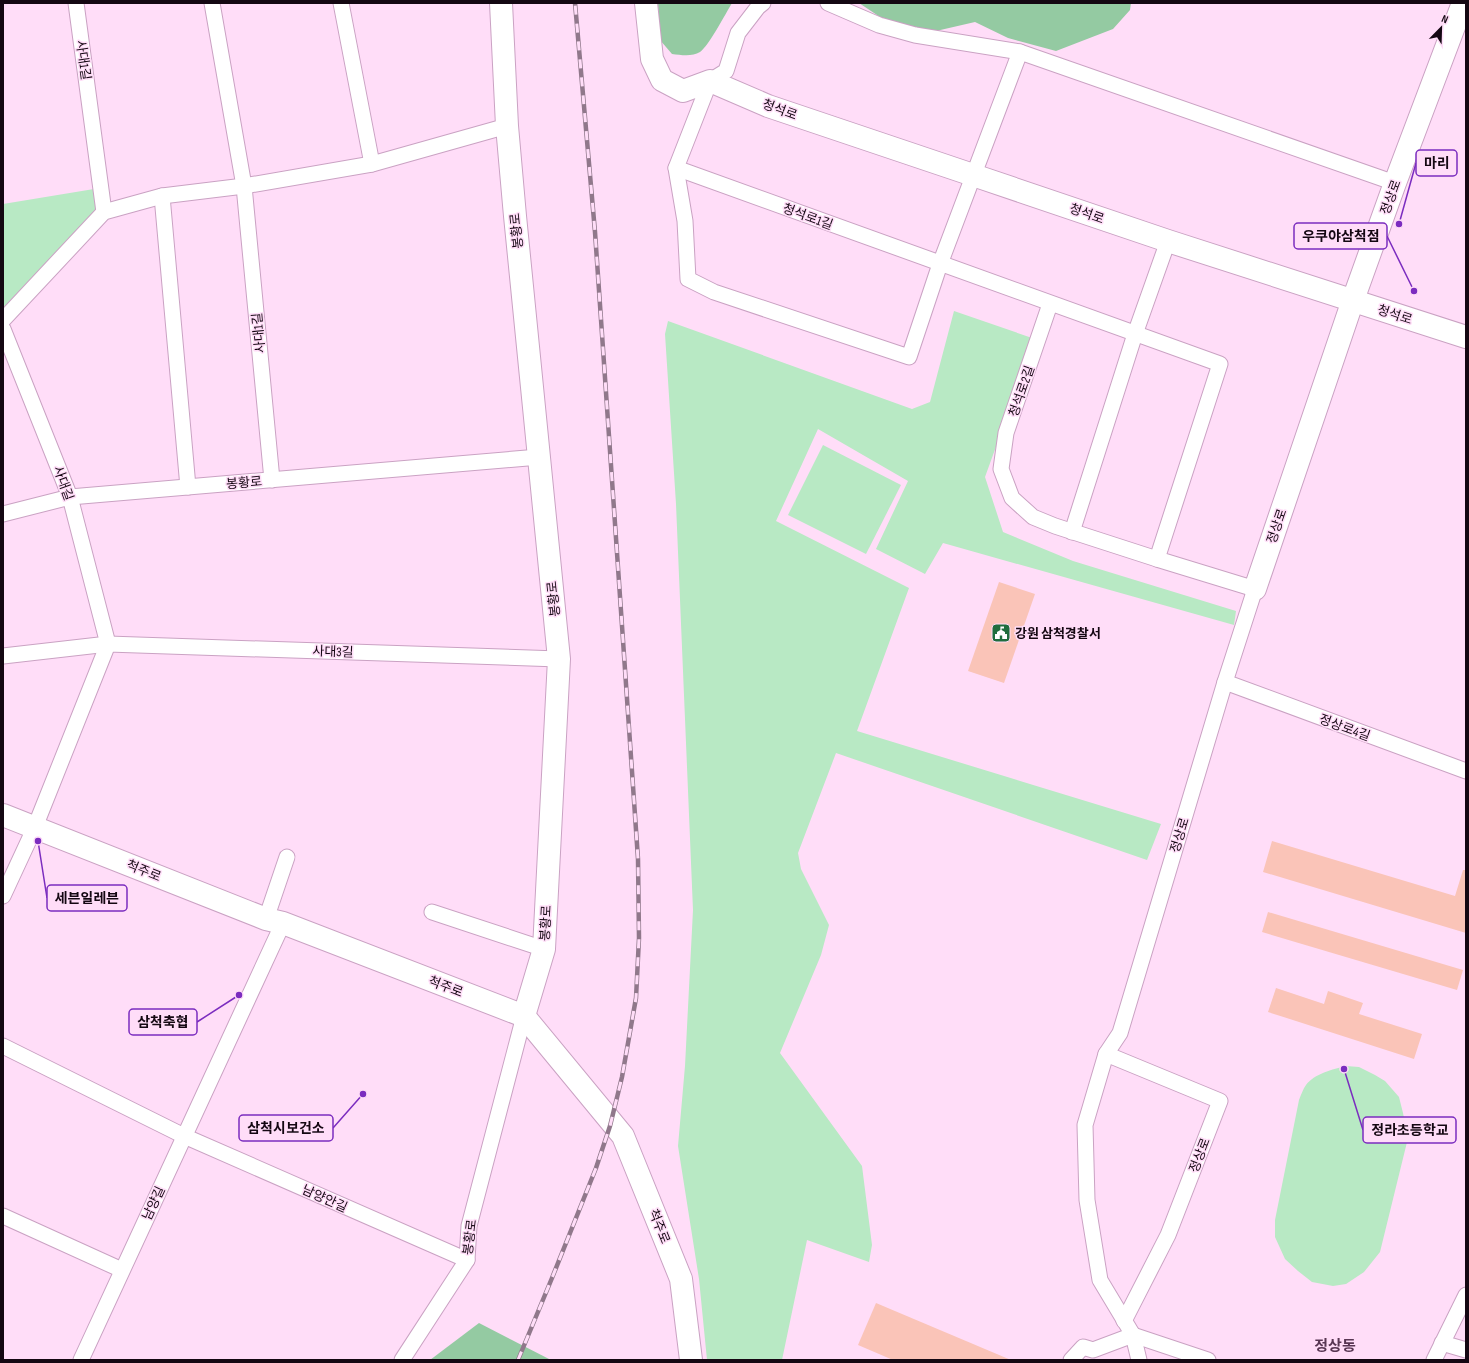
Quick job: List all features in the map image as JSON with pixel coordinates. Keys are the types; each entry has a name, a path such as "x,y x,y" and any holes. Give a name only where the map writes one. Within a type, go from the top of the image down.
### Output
{"street":[{"name":"사대1길","path":"76,3 104,212"},
{"name":"사대1길","path":"212,3 244,186 272,480"},
{"path":"341,3 372,164"},
{"name":"봉황로","path":"402,1360 467,1260 469,1226 524,1016 544,949 559,659 507,126 501,3"},
{"path":"646,3 652,59 662,80 683,91 710,81 726,71 738,33 758,7 763,3"},
{"path":"828,3 879,25 915,35 1020,52 1395,183"},
{"name":"정상로","path":"1139,1360 1133,1335 1100,1280 1087,1200 1085,1125 1106,1054 1120,1033 1254,589 1353,300 1395,183 1463,3"},
{"path":"710,81 676,168 685,221 688,278 714,292 909,358 940,264 1020,52"},
{"name":"청석로","path":"710,81 768,106 1168,241 1466,337"},
{"path":"3,320 104,212 162,196 244,186 372,164 507,126"},
{"name":"청석로1길","path":"676,168 1050,304"},
{"path":"162,196 188,487"},
{"path":"1072,532 1135,334 1168,241"},
{"path":"1050,304 1220,364 1157,559"},
{"name":"청석로2길","path":"1050,304 1006,433 1001,469 1012,498 1033,517 1072,532 1254,589"},
{"name":"사대길","path":"3,329 70,497 108,644"},
{"name":"봉황로","path":"3,514 70,497 539,458"},
{"path":"3,656 108,644 35,827 3,896"},
{"name":"사대3길","path":"108,644 559,659"},
{"name":"정상로4길","path":"1225,682 1466,771"},
{"name":"척주로","path":"3,815 274,921 524,1016 623,1136 682,1279 691,1360"},
{"path":"184,1136 274,921 287,857"},
{"path":"432,912 544,949"},
{"name":"남양안길","path":"3,1046 184,1136 467,1260"},
{"name":"정상로","path":"1106,1054 1220,1101 1168,1235 1124,1321"},
{"name":"남양길","path":"81,1360 184,1136"},
{"path":"3,1216 122,1270"},
{"path":"1434,1360 1466,1295"},
{"path":"1071,1360 1083,1346 1093,1350 1133,1335 1208,1360"},
{"path":"1442,1343 1466,1350"}],"green space":[{"path":"658,3 732,3 712,37 703,49 697,54 686,55 672,54 660,40"},
{"path":"859,3 1131,3 1130,10 1113,29 1056,51 1008,38 975,22 936,31 921,32 892,25"},
{"path":"100,188 105,222 3,313 3,204"},
{"path":"954,311 1035,339 985,477 1003,532 1073,561 1236,611 1234,625 943,543 925,574 876,549 908,481 818,429 776,521 909,588 857,731 1161,824 1147,860 836,753 798,853 801,869 829,925 821,955 780,1053 862,1166 872,1245 869,1262 807,1240 782,1360 707,1360 699,1279 678,1146 685,1066 693,910 676,504 665,334 668,321 912,409 930,402"},
{"path":"823,445 901,485 866,554 788,515"},
{"path":"1346,1066 1359,1067 1375,1075 1385,1081 1399,1097 1408,1138 1380,1252 1364,1272 1346,1284 1333,1286 1312,1282 1285,1259 1275,1237 1275,1220 1299,1100 1303,1090 1309,1081 1319,1075 1330,1070"},
{"path":"479,1323 551,1360 430,1360"}],"building":[{"name":"강원 삼척경찰서","path":"999,582 1035,594 1004,683 968,671"},
{"path":"1272,841 1455,896 1463,870 1466,870 1466,933 1263,872"},
{"path":"1268,912 1463,970 1457,990 1262,932"},
{"path":"1276,988 1324,1004 1328,991 1363,1003 1359,1014 1422,1034 1414,1059 1268,1012"},
{"path":"876,1303 1011,1360 893,1360 858,1345"}],"railway":[{"path":"518,1360 596,1168 610,1126 622,1077 636,998 639,938 638,859 595,232 575,3"}],"place":[{"name":"마리","path":"1399,224"},
{"name":"우쿠야삼척점","path":"1414,291"},
{"name":"강원 삼척경찰서","path":"1001,633"},
{"name":"세븐일레븐","path":"38,841"},
{"name":"삼척축협","path":"239,995"},
{"name":"정라초등학교","path":"1344,1069"},
{"name":"삼척시보건소","path":"363,1094"}],"district":[{"name":"정상동","path":"1335,1346"}]}
